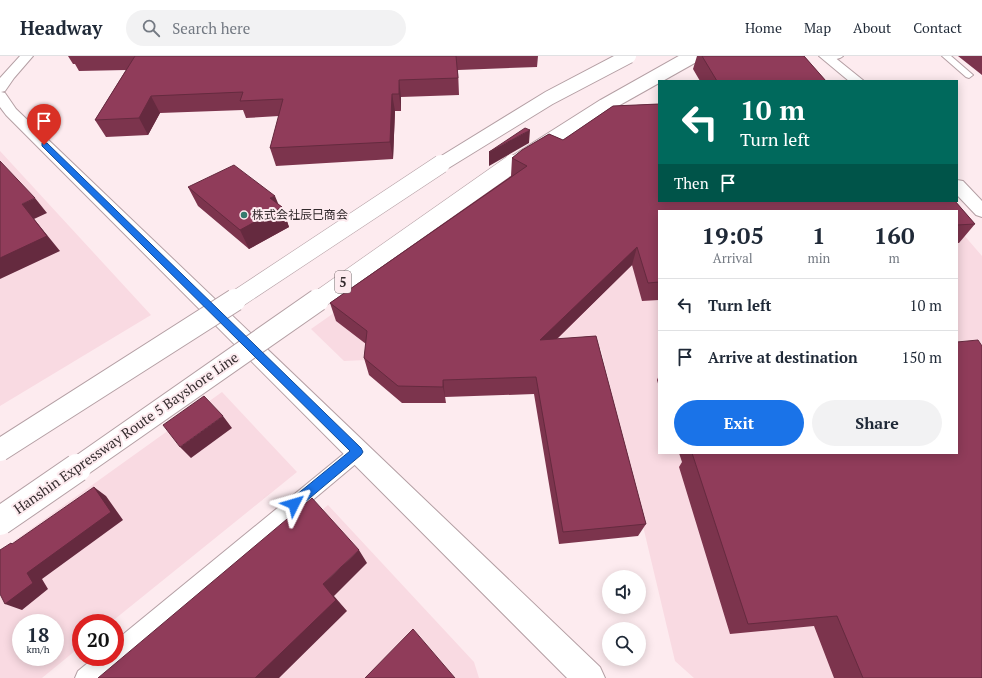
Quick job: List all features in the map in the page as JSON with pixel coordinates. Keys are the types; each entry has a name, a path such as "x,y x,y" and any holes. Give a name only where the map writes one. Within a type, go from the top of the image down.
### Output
{"main road":[{"path":"27,56 9,75 2,99 358,452 576,672"},
{"path":"0,450 178,338 472,144 598,71 628,56"},
{"name":"Hanshin Expressway Route 5 Bayshore Line","path":"0,521 214,374 509,165 572,124 693,56"},
{"path":"830,56 856,80"},
{"path":"958,186 982,211"}],"lane":[{"path":"946,56 969,75"},
{"path":"124,646 358,452"},
{"path":"84,678 99,666"}],"shaded area":[{"path":"603,124 659,202 658,454 958,454 958,228 982,256 982,678 694,678 675,661 601,349 344,361 311,329"},
{"path":"0,151 151,315 0,406"},
{"path":"222,392 297,472 121,614 72,614 72,653 64,660 64,614 12,614 12,666 57,666 42,678 0,678 0,551"},
{"path":"328,505 474,662 479,678 126,678"}],"building":[{"path":"135,56 456,56 458,78 399,80 399,94 392,94 390,142 270,148 283,99 240,101 243,92 151,96 139,118 95,120"},
{"path":"702,56 804,56 825,80 716,80"},
{"path":"658,104 658,202 956,202 975,224 958,225 958,210 658,210 658,282 648,283 637,247 540,340 596,336 646,524 563,532 536,377 443,380 443,387 398,386 364,358 367,331 330,303 527,166 512,158 522,150 549,134 563,140 613,106"},
{"path":"525,128 530,130 489,152"},
{"path":"0,161 35,198 22,204 47,236 0,258"},
{"path":"234,165 275,196 270,198 282,207 240,230 188,187"},
{"path":"978,340 982,346 982,678 863,678 837,616 748,624 692,454 958,454 958,342"},
{"path":"204,396 223,416 180,447 163,425"},
{"path":"94,487 111,512 27,573 33,583 5,604 0,594 0,550 11,543 12,544"},
{"path":"312,498 359,550 323,584 336,600 255,678 98,678 112,666 124,666 124,656"},
{"path":"413,629 455,678 365,678"}],"place":[{"name":"株式会社辰巳商会","path":"244,215"}],"route":[{"path":"44,145 358,452 294,504"}]}
